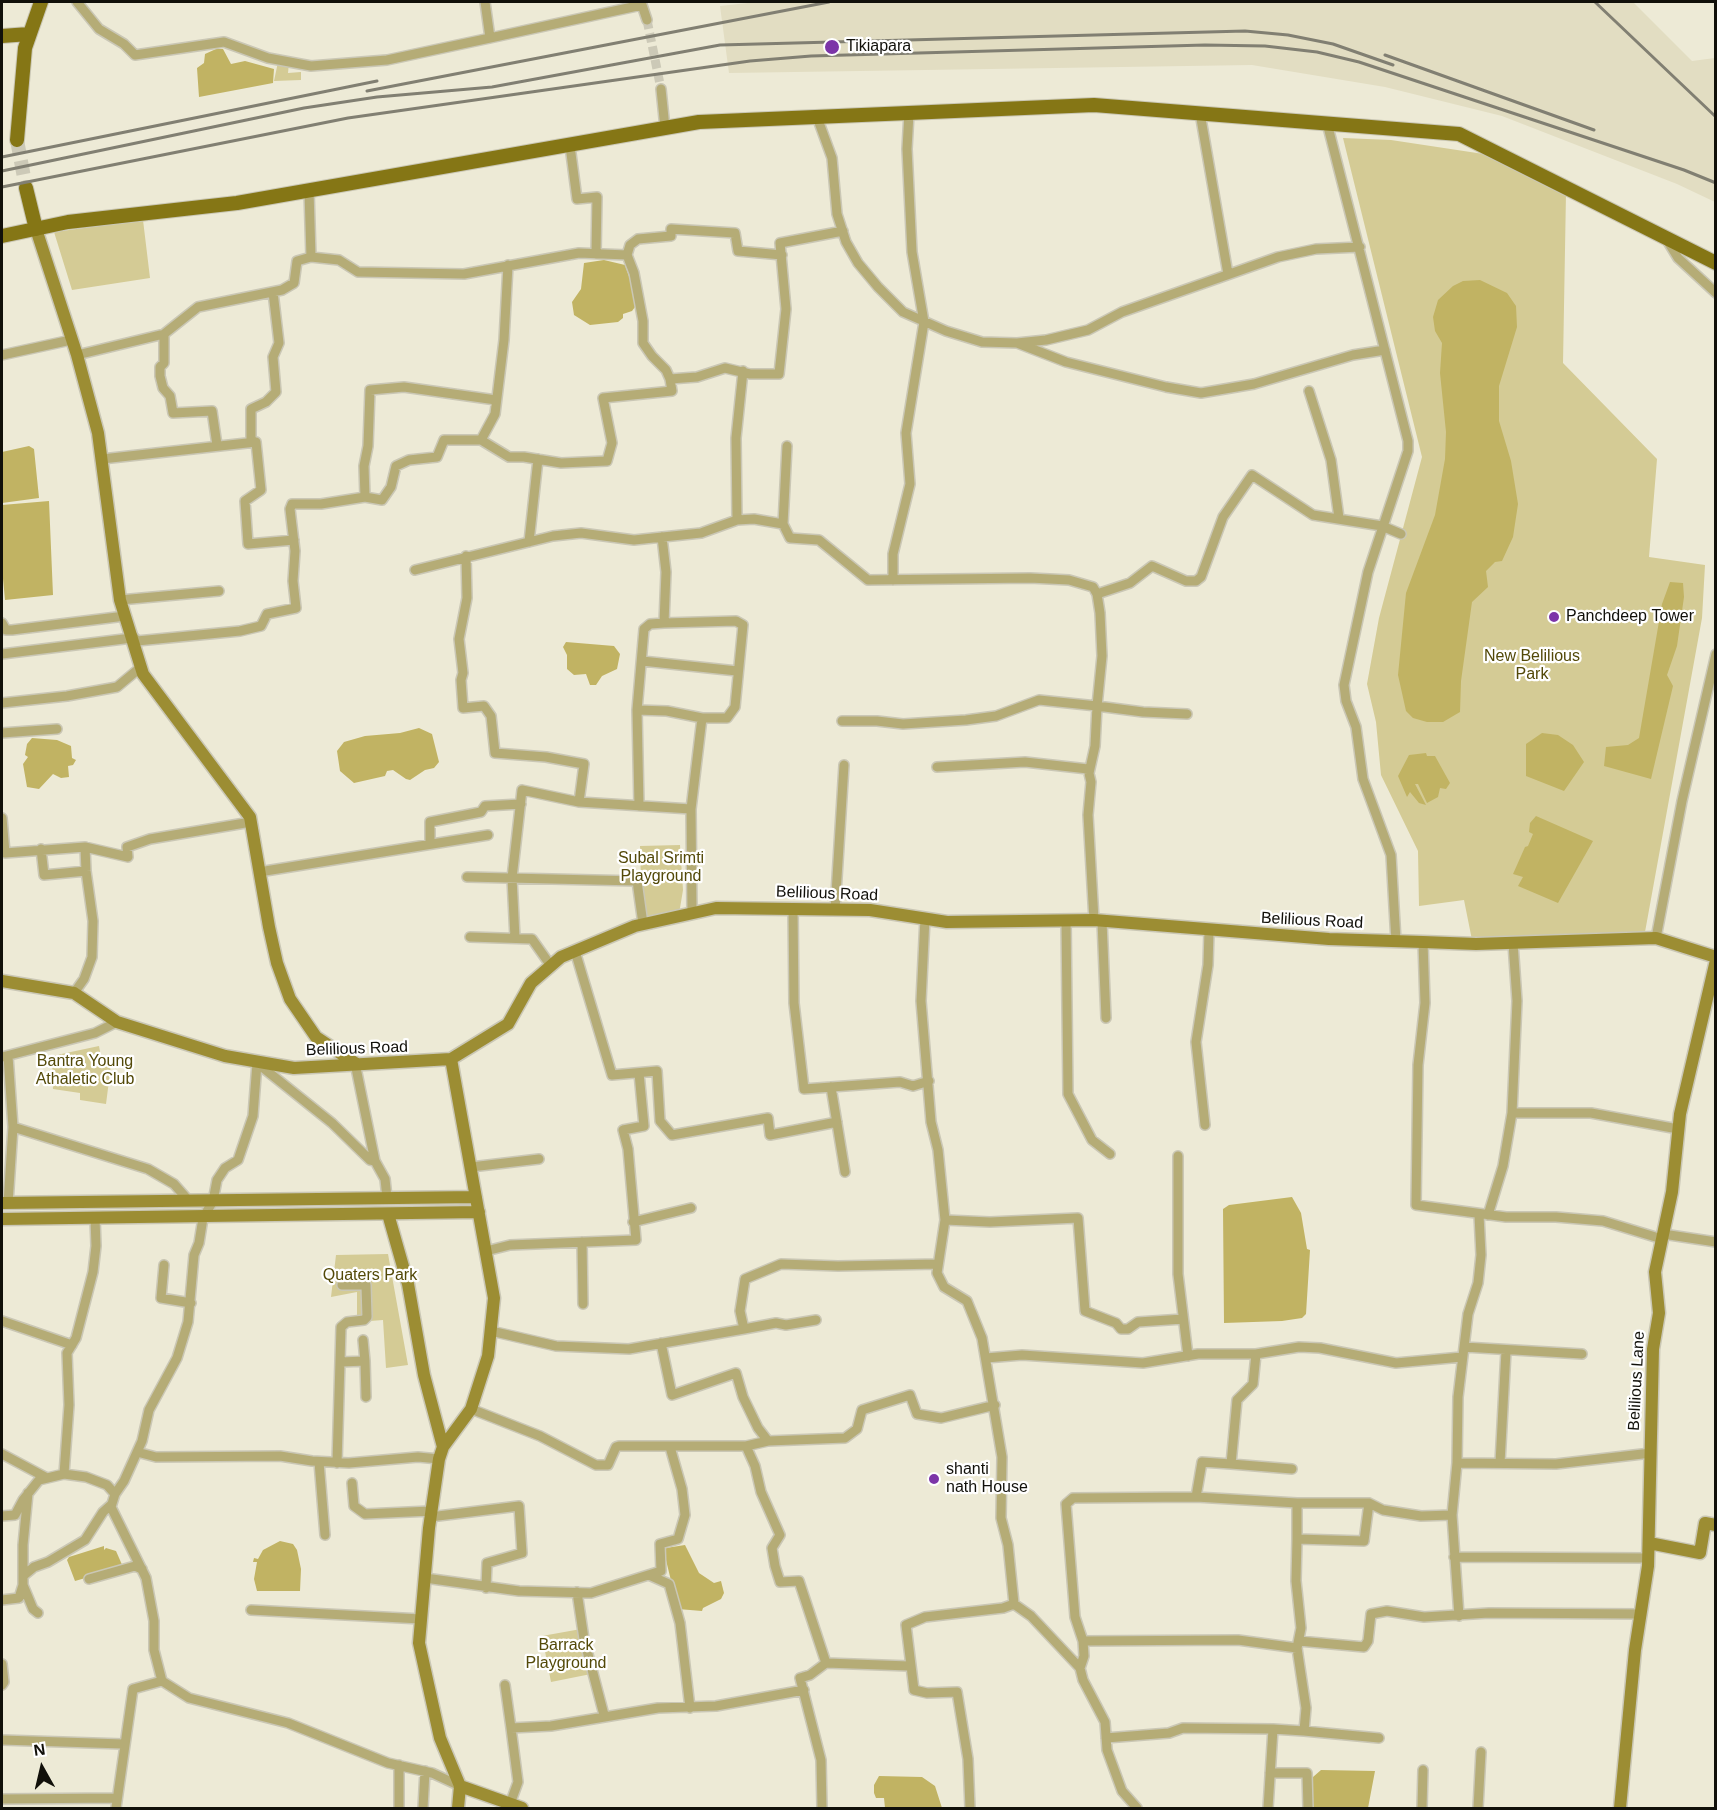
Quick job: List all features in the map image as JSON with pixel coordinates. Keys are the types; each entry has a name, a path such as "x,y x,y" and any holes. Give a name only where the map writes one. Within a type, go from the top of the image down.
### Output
{"main road":[{"path":"17,140 25,48 41,2"},
{"path":"2,36 29,34"},
{"path":"2,236 68,222 237,203 699,122 1094,105 1459,134 1716,263"},
{"path":"26,188 31,231 77,355 98,433 120,600 143,674 244,809 251,822 277,963 291,999 316,1037 355,1063"},
{"path":"2,246 31,231"},
{"name":"Belilious Road","path":"2,981 74,993 117,1022 225,1056 294,1068 451,1059 508,1024 531,983 561,957 643,924 717,908 870,910 947,922 1098,920 1209,931 1423,942 1513,943 1656,938 1716,959"},
{"name":"Belilious Lane","path":"1620,1809 1649,1543 1653,1349 1659,1313 1655,1272 1672,1192 1678,1129 1716,959"},
{"path":"441,1453 471,1409 488,1356 495,1299 451,1059"},
{"path":"5,1203 476,1197"},
{"path":"2,1220 479,1212"},
{"path":"388,1214 408,1284 441,1453 431,1514 419,1643 441,1738 460,1786 458,1809"},
{"path":"1649,1543 1700,1553 1705,1523 1716,1525"},
{"path":"460,1786 516,1806"}],"street":[{"path":"76,2 99,28 124,44 135,55 224,42 268,58 310,66 387,60 642,3 647,20"},
{"path":"484,2 490,38"},
{"path":"661,89 665,128"},
{"path":"893,580 893,554 910,484 906,433 924,322 912,252 907,149 909,113"},
{"path":"1200,113 1228,274"},
{"path":"817,117 832,158 837,214 858,263 903,312 924,322 982,342 1017,344 1088,330 1122,312 1228,274 1296,253 1360,247"},
{"path":"1327,123 1408,441 1408,451 1368,572 1344,685 1346,700 1356,727 1363,779 1391,855 1396,941"},
{"path":"570,146 577,199 597,197 596,254"},
{"path":"309,190 311,257"},
{"path":"2,654 131,636 137,640 240,631 261,626 267,614 297,608 294,540 290,509 292,504 321,504 365,497 382,500 392,487 396,466 408,460 437,458 444,440 481,440 509,457 561,463 607,461 612,443 603,398 672,391 666,370 643,343 643,321 634,273 627,255 630,245 638,239 671,236 671,229 735,233 738,251 782,255"},
{"path":"670,379 697,377 724,368 750,374 779,374 786,309 780,243 843,231"},
{"path":"1664,236 1678,258 1716,293"},
{"path":"77,355 164,334 198,307 273,292 294,283 297,261 311,257 339,260 358,272 472,274 508,265 579,253 627,255"},
{"path":"481,440 495,414 504,340 508,265"},
{"path":"251,442 251,409 266,402 276,392 273,357 279,343 273,292"},
{"path":"164,334 164,363 160,367 160,376 163,388 170,396 173,413 213,411 217,445"},
{"path":"2,355 71,339"},
{"path":"1017,344 1066,362 1166,387 1201,393 1254,384 1353,355 1386,350"},
{"path":"737,520 736,448 743,371"},
{"path":"365,497 364,466 368,446 370,390 404,387 496,400"},
{"path":"1309,392 1331,460 1339,518"},
{"path":"102,459 256,442 261,490 245,501 248,544 294,540"},
{"path":"787,446 783,524 790,538 819,540 868,580 961,577 1069,580 1093,587 1097,594 1102,656 1096,706 1095,746 1089,773"},
{"path":"529,542 538,459"},
{"path":"1097,594 1130,583 1152,566 1186,581 1196,581 1201,577 1223,517 1252,475 1313,515 1382,526 1401,534"},
{"path":"415,570 466,556 581,533 634,540 701,533 737,520 753,519 783,524"},
{"path":"662,537 666,572 664,623"},
{"path":"466,556 467,598 459,639 464,673 461,695 463,708 484,706 491,716 495,753 546,757 584,764 579,802"},
{"path":"120,600 219,591"},
{"path":"2,623 6,630 12,630 125,616"},
{"path":"637,710 667,711 702,718 727,718 735,707 742,622 650,624 644,629 637,710 639,806"},
{"path":"1656,938 1682,801 1715,656"},
{"path":"642,661 737,671"},
{"path":"2,703 67,696 117,687 141,667"},
{"path":"842,721 903,724 966,720 996,716 1039,700 1143,712 1187,714"},
{"path":"692,914 691,809 702,718"},
{"path":"2,733 57,729"},
{"path":"937,767 1025,762 1088,769 1091,782 1088,815 1090,884 1098,920 1106,1018"},
{"path":"835,910 844,765"},
{"path":"515,938 512,878 522,790 579,802 691,809"},
{"path":"430,844 430,822 481,812 485,806 521,804"},
{"path":"2,818 5,853 85,847 128,857 127,848 150,839 251,822"},
{"path":"260,872 372,856 488,835"},
{"path":"74,993 84,979 92,957 93,921 85,847"},
{"path":"41,849 44,875 86,871"},
{"path":"467,877 637,881 643,924"},
{"path":"793,909 794,1003 804,1089 900,1082 913,1086 928,1081"},
{"path":"925,918 921,1001 945,1220 937,1273 944,1287 967,1301 982,1338 1002,1457 1001,1518 1008,1545 1014,1604 1031,1616 1080,1668 1083,1680 1106,1722 1107,1750 1122,1791 1137,1809"},
{"path":"1066,921 1068,1094 1092,1140 1110,1154"},
{"path":"1205,1125 1196,1042 1208,965 1209,931"},
{"path":"470,937 532,939 551,966"},
{"path":"1423,942 1425,1003 1418,1065 1416,1205 1484,1215 1603,1221 1662,1236 1716,1242"},
{"path":"1459,1616 1452,1515 1457,1463 1458,1397 1468,1314 1478,1283 1484,1215 1503,1166 1512,1113 1516,1001 1513,943"},
{"path":"574,951 612,1075 657,1071 660,1121 672,1135 768,1118 770,1135 837,1122"},
{"path":"5,1203 13,1127 5,1057 95,1034 117,1022"},
{"path":"257,1063 332,1123 370,1160 375,1161"},
{"path":"23,1581 34,1567 48,1562 85,1540 113,1499 137,1452 145,1419 177,1358 191,1303 194,1255 199,1243 203,1218 213,1201 217,1180 225,1168 238,1161 253,1116 257,1063"},
{"path":"355,1063 375,1161 385,1179 387,1198"},
{"path":"486,1251 510,1245 636,1240 628,1149 623,1130 644,1126 639,1073"},
{"path":"831,1087 844,1172"},
{"path":"1512,1113 1590,1113 1678,1129"},
{"path":"13,1127 148,1169 174,1184 189,1201"},
{"path":"1178,1156 1177,1249 1188,1356"},
{"path":"471,1167 539,1159"},
{"path":"633,1222 691,1208"},
{"path":"64,1474 69,1405 68,1353 93,1272 96,1246 95,1218"},
{"path":"945,1220 990,1222 1078,1218 1085,1311 1116,1323 1121,1329 1128,1329 1138,1322 1183,1318"},
{"path":"582,1242 583,1304"},
{"path":"744,1329 740,1311 744,1279 781,1264 838,1266 938,1264"},
{"path":"164,1265 161,1298 191,1303"},
{"path":"337,1463 341,1326 347,1322 366,1319 368,1288 364,1284 342,1285"},
{"path":"491,1331 556,1346 629,1349 776,1323 786,1325 816,1320"},
{"path":"2,1321 72,1346"},
{"path":"363,1340 366,1397"},
{"path":"661,1343 672,1395 736,1373 743,1397 758,1428 768,1441"},
{"path":"986,1358 1022,1355 1143,1363 1188,1356 1256,1354 1299,1347 1320,1348 1396,1363 1462,1358"},
{"path":"1464,1347 1582,1354"},
{"path":"1500,1463 1506,1351"},
{"path":"1231,1464 1237,1400 1253,1384 1256,1374 1256,1354"},
{"path":"341,1362 365,1361"},
{"path":"471,1409 540,1436 596,1465 608,1465 616,1447 746,1446 768,1441 845,1438 857,1429 862,1410 886,1400 910,1395 917,1414 941,1418 994,1406"},
{"path":"746,1446 755,1466 761,1492 780,1535 772,1548 780,1582 799,1581 826,1663"},
{"path":"424,1578 486,1588 591,1593 661,1571 660,1544 678,1539 685,1515 682,1489 670,1447"},
{"path":"137,1452 156,1457 279,1456 337,1463 441,1453"},
{"path":"1457,1463 1556,1464 1651,1453"},
{"path":"2,1454 47,1478"},
{"path":"319,1462 325,1535"},
{"path":"1196,1497 1202,1462 1292,1469"},
{"path":"2,1516 15,1515 39,1480 64,1474 86,1477 107,1485 113,1499 115,1521 142,1569 149,1591 154,1621 154,1650 162,1681 189,1698 288,1723 460,1786"},
{"path":"351,1483 354,1506 365,1514 431,1514 519,1506 522,1553 487,1563 486,1588"},
{"path":"2,1600 19,1598 23,1581 24,1524 28,1493"},
{"path":"1080,1668 1084,1656 1083,1641 1075,1617 1066,1521 1069,1500 1084,1497 1196,1497 1297,1503 1369,1503 1383,1510 1421,1516 1452,1515"},
{"path":"1297,1503 1296,1581 1301,1628 1298,1645 1306,1708 1304,1731"},
{"path":"1297,1539 1364,1541 1369,1503"},
{"path":"1454,1557 1648,1558"},
{"path":"89,1579 135,1566 142,1569"},
{"path":"651,1576 669,1584 680,1623 690,1708"},
{"path":"23,1581 33,1609 38,1613"},
{"path":"577,1592 584,1640 604,1715"},
{"path":"970,1809 968,1759 957,1692 927,1693 914,1690 909,1666 906,1625 925,1617 1002,1608 1014,1604"},
{"path":"251,1610 421,1619"},
{"path":"1083,1641 1238,1640 1364,1647 1368,1641 1370,1616 1387,1611 1424,1617 1489,1613 1528,1615 1580,1611 1641,1614"},
{"path":"822,1809 821,1760 800,1678 810,1675 826,1663 909,1666"},
{"path":"2,1664 4,1682 2,1684"},
{"path":"2,1799 116,1804 132,1689 162,1681"},
{"path":"505,1685 518,1782 516,1806"},
{"path":"511,1728 551,1726 604,1715 658,1708 690,1708 744,1702 804,1690"},
{"path":"1106,1738 1169,1733 1183,1728 1273,1729 1379,1738"},
{"path":"1268,1809 1273,1729"},
{"path":"2,1740 123,1744"},
{"path":"1478,1809 1481,1752"},
{"path":"399,1765 399,1809"},
{"path":"1422,1809 1423,1770"},
{"path":"423,1809 424,1771"},
{"path":"1270,1773 1307,1773 1308,1809"}],"shaded area":[{"path":"757,2 1633,2 1692,61 1715,58 1715,202 1677,184 1502,116 1385,87 1252,65 729,73 720,6"},
{"path":"216,49 223,49 231,64 245,61 274,69 273,83 199,97 197,68 204,63 205,54"},
{"path":"604,260 625,265 632,285 635,307 632,311 623,314 623,318 618,322 590,325 574,315 572,302 581,289 584,263"},
{"path":"1480,280 1507,293 1516,306 1517,327 1499,386 1499,421 1511,461 1518,504 1513,537 1502,561 1495,562 1486,571 1488,587 1472,602 1461,681 1460,712 1443,722 1427,722 1413,718 1406,711 1398,675 1406,593 1435,515 1445,459 1446,432 1440,373 1442,343 1435,331 1433,317 1438,300 1453,286 1463,281"},
{"path":"29,446 34,449 39,498 2,503 2,452"},
{"path":"49,501 53,595 5,600 2,568 2,505"},
{"path":"1670,582 1683,583 1684,597 1677,646 1667,675 1673,686 1651,779 1604,766 1606,747 1628,745 1639,738 1662,604"},
{"path":"566,642 614,646 620,654 617,669 602,676 596,685 590,685 586,674 574,675 567,669 567,655 563,647"},
{"path":"419,728 432,734 439,762 434,768 425,770 410,780 393,770 387,771 385,776 354,783 340,771 337,751 344,742 365,736 400,733"},
{"path":"1542,733 1558,735 1573,745 1584,762 1564,791 1526,776 1526,744"},
{"path":"32,738 57,740 71,746 72,758 76,760 73,765 68,766 69,777 61,778 53,774 39,789 27,787 23,764 28,757 25,755 27,744"},
{"path":"1426,753 1427,756 1435,756 1450,783 1446,789 1440,788 1438,797 1427,803 1418,784 1415,784 1426,805 1419,803 1410,792 1407,797 1398,776 1409,755"},
{"path":"1536,816 1593,841 1558,903 1518,886 1523,877 1513,874 1533,834 1529,832 1530,823"},
{"path":"1292,1197 1301,1213 1307,1249 1310,1250 1306,1314 1302,1318 1282,1321 1224,1323 1223,1209 1229,1205"},
{"path":"280,1541 293,1544 297,1550 301,1569 300,1591 257,1591 254,1579 257,1562 253,1562 254,1558 258,1559 263,1550"},
{"path":"685,1545 699,1573 714,1583 721,1581 724,1593 721,1599 703,1608 702,1611 678,1609 664,1552 666,1548"},
{"path":"104,1546 104,1550 106,1548 116,1551 123,1567 75,1581 67,1560 69,1557"},
{"path":"1321,1770 1375,1771 1368,1808 1308,1808 1313,1777"},
{"path":"879,1776 922,1777 935,1786 942,1808 885,1808 884,1798 876,1798 874,1793 874,1785"}],"green space":[{"path":"278,62 289,63 288,73 301,72 301,80 274,81"},
{"name":"New Belilious Park","path":"1343,138 1391,140 1510,158 1566,193 1563,363 1657,459 1649,557 1705,565 1702,618 1645,932 1472,940 1464,900 1419,906 1418,851 1381,775 1376,722 1367,684 1379,618 1422,457"},
{"path":"143,220 150,278 72,290 54,232"},
{"name":"Subal Srimti Playground","path":"680,845 683,890 679,914 642,919 640,846"},
{"name":"Bantra Young Athaletic Club","path":"99,1046 101,1057 111,1065 106,1104 80,1100 80,1093 53,1089 52,1056"},
{"name":"Quaters Park","path":"388,1254 408,1365 386,1368 383,1320 357,1322 357,1292 331,1297 336,1255"},
{"name":"Barrack Playground","path":"581,1629 591,1674 551,1682 542,1636"}],"tunnel":[{"path":"647,20 661,89"},
{"path":"17,140 26,188"}],"railway":[{"path":"367,91 829,2"},
{"path":"1595,2 1716,117"},
{"path":"2,171 304,108 377,97 492,87 720,45 1245,31 1288,35 1333,44 1393,65"},
{"path":"2,187 348,118 750,61 811,56 1205,45 1265,46 1317,52 1359,62 1684,170 1716,183"},
{"path":"1385,55 1594,130"},
{"path":"2,157 377,81"}],"place":[{"name":"Tikiapara","path":"832,47"},
{"name":"Panchdeep Tower","path":"1554,617"},
{"name":"shanti nath House","path":"934,1479"}]}
